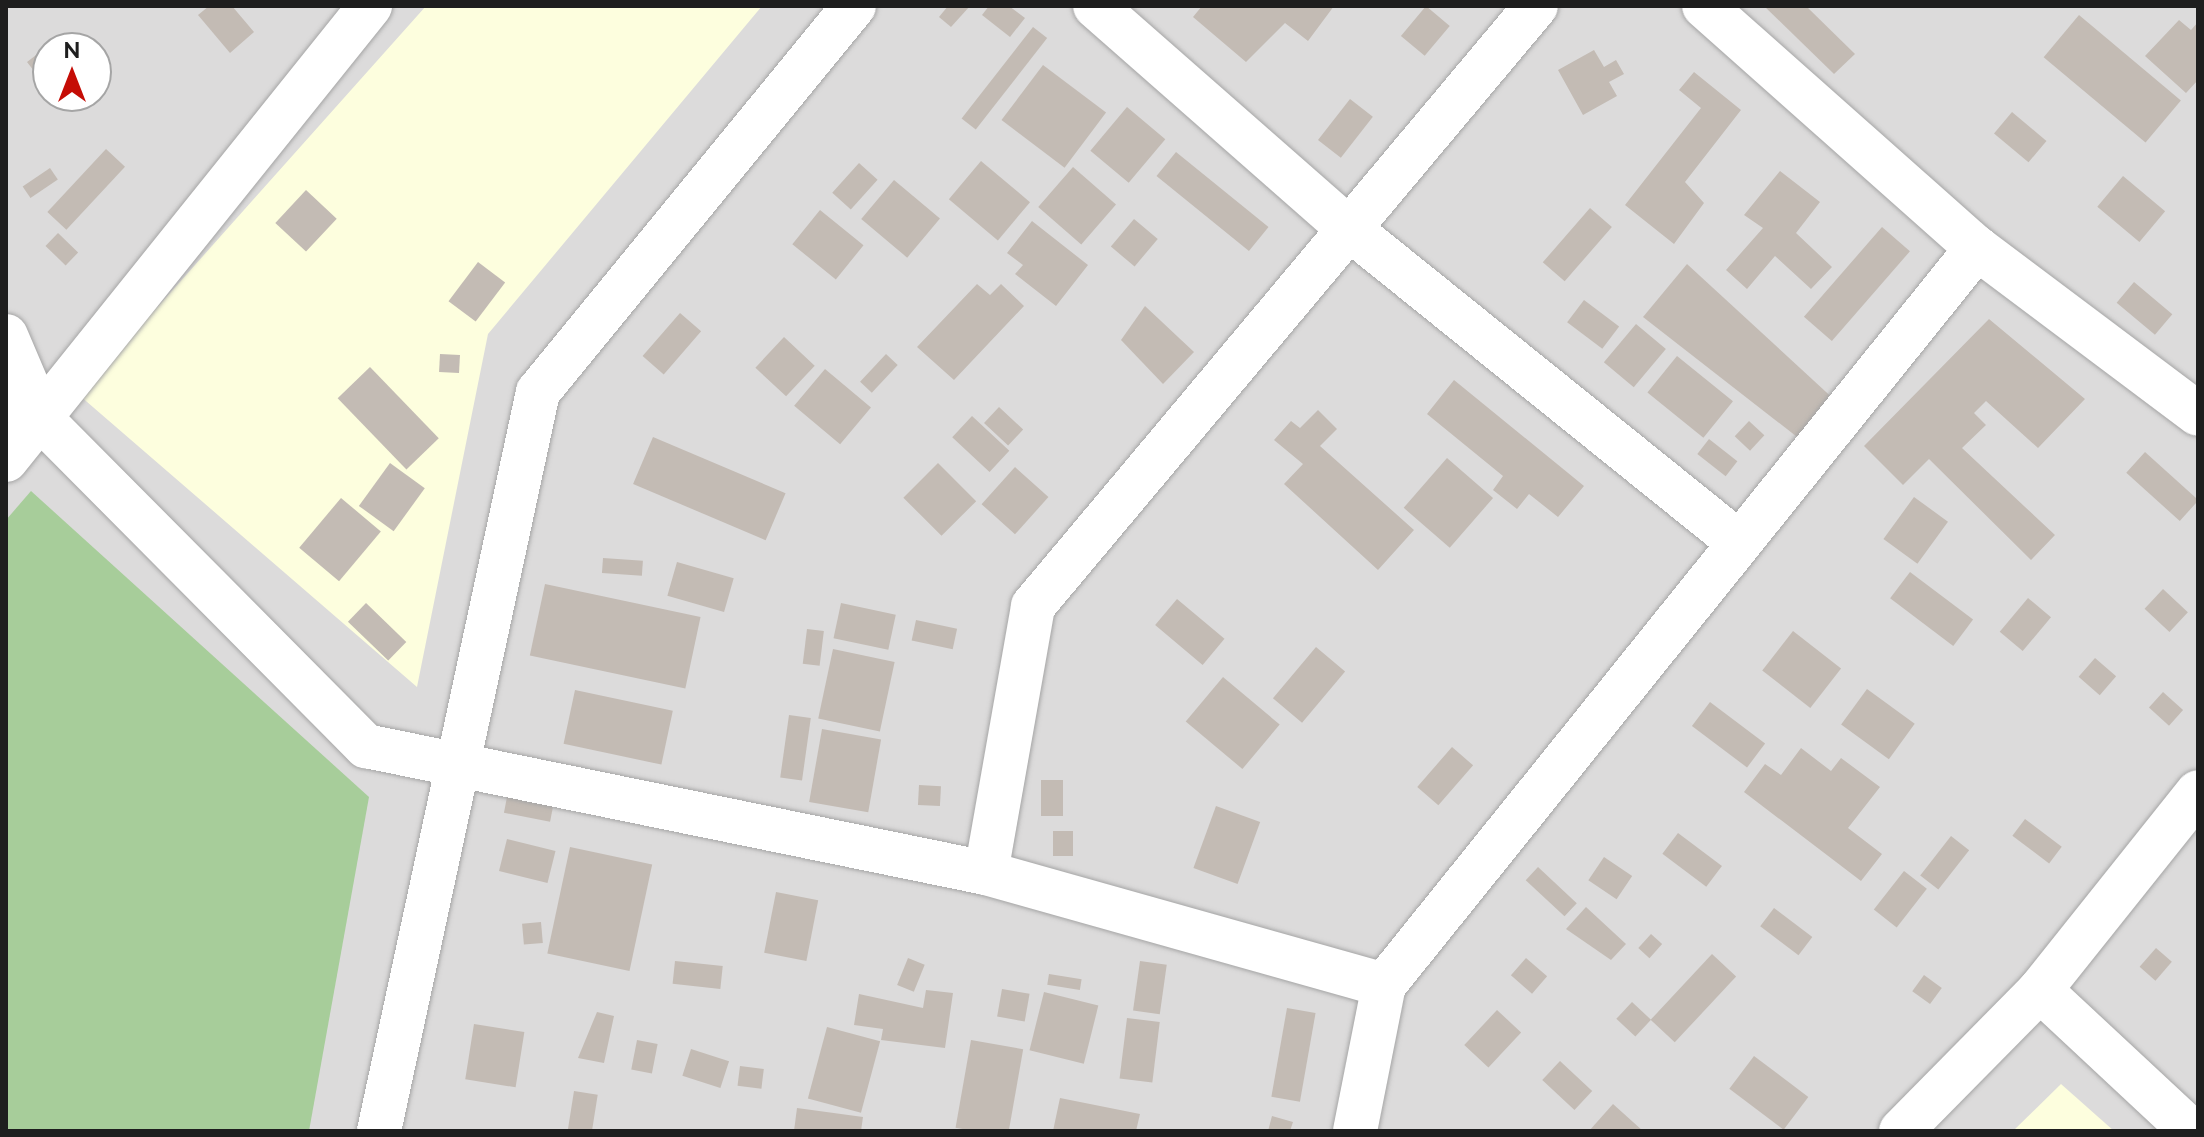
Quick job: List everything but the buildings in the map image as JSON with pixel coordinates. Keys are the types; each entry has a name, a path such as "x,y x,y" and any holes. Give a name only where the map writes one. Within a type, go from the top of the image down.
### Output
{"street":[{"path":"6,460 42,420 273,120 370,6"},
{"path":"379,1131 538,392 854,6"},
{"path":"1095,6 1347,227 1737,541"},
{"path":"986,873 1033,606 1347,227 1536,6"},
{"path":"1704,6 1977,248 2198,414"},
{"path":"1355,1131 1384,985 1737,541 1977,248"},
{"path":"6,336 42,420"},
{"path":"6,393 42,420 366,746 986,873 1384,985"},
{"path":"1901,1131 2040,990 2198,792"},
{"path":"2040,990 2191,1131"}],"shaded area":[{"path":"6,6 2198,6 2198,1131 6,1131"},
{"path":"426,6 762,6 488,334 417,687 79,395"},
{"path":"2061,1084 2114,1131 2013,1131"}],"green space":[{"path":"31,491 369,797 309,1131 6,1131 6,520"}]}
